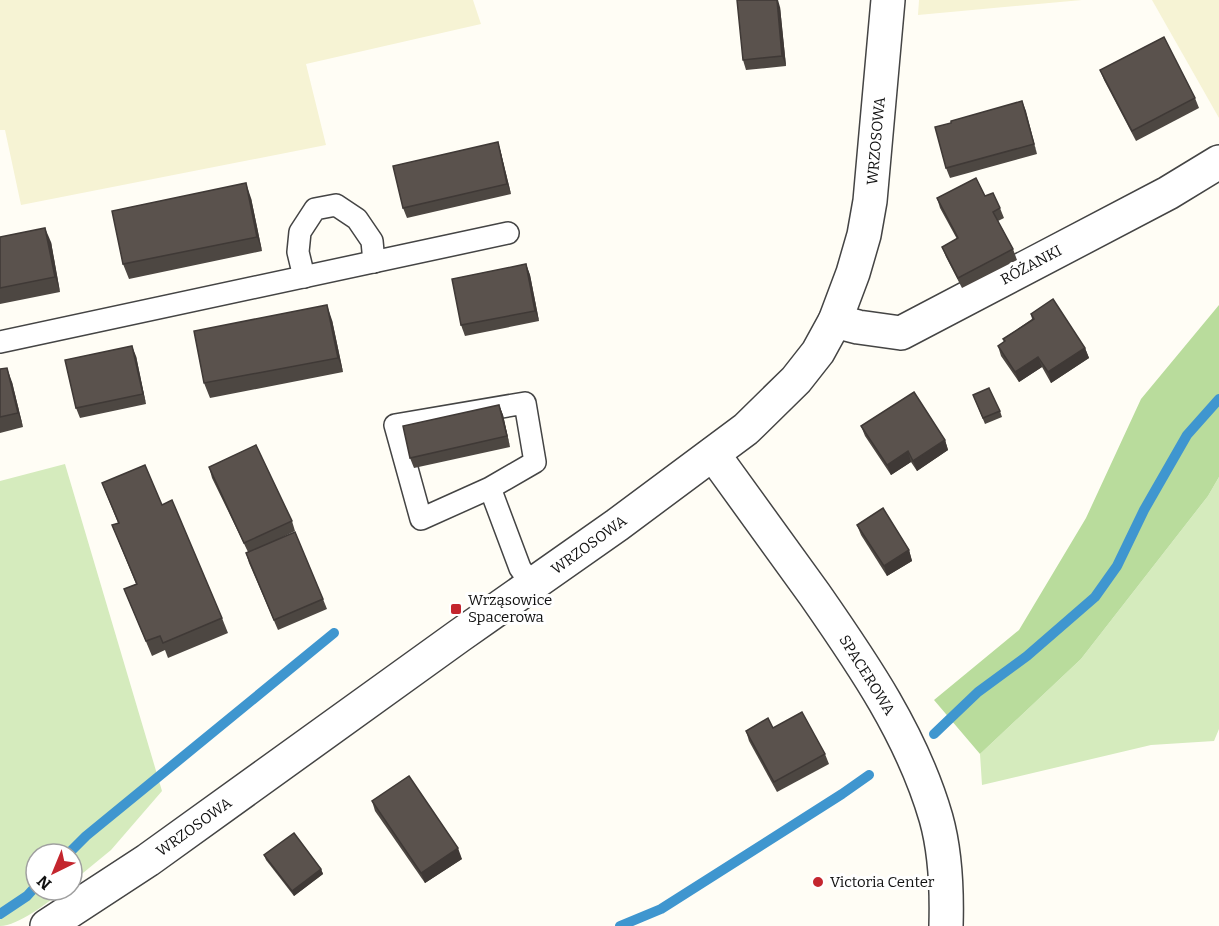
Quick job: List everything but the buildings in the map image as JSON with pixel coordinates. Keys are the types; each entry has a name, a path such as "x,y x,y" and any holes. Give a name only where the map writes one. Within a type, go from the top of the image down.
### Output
{"street":[{"name":"WRZOSOWA","path":"47,926 148,860 713,454 746,429 796,380 818,352 835,321 864,235 870,201 888,0"},
{"name":"RÓŻANKI","path":"835,321 901,333 1168,193 1219,162"},
{"name":"SPACEROWA","path":"713,454 851,646 887,705 912,753 936,819 944,863 946,926"}],"lane":[{"path":"304,277 298,252 300,232 315,209 336,206 357,219 372,241 375,262"},
{"path":"0,342 508,234"},
{"path":"525,403 535,462 490,488 421,519 395,425 525,403"},
{"path":"490,488 520,568 532,585"}],"shaded area":[{"path":"0,0 473,0 481,24 306,64 326,145 21,205 5,130 0,130"},
{"path":"919,0 1082,0 918,15"},
{"path":"1152,0 1219,0 1219,118"}],"green space":[{"path":"1219,305 1219,477 1208,496 1081,659 980,754 934,700 1019,630 1086,518 1141,399"},
{"path":"65,464 162,791 111,850 84,872 84,842 24,842 24,902 48,902 24,918 0,926 0,481"},
{"path":"1219,477 1219,729 1214,741 1151,745 982,785 980,754 1081,659 1208,496"}],"waterway":[{"path":"934,734 978,692 1027,656 1095,597 1117,566 1144,510 1187,435 1219,399"},
{"path":"80,842 334,633"},
{"path":"620,926 661,909 869,775"},
{"path":"0,914 24,898"}],"place":[{"name":"Wrząsowice Spacerowa","path":"456,609"},
{"name":"Victoria Center","path":"818,882"}]}
